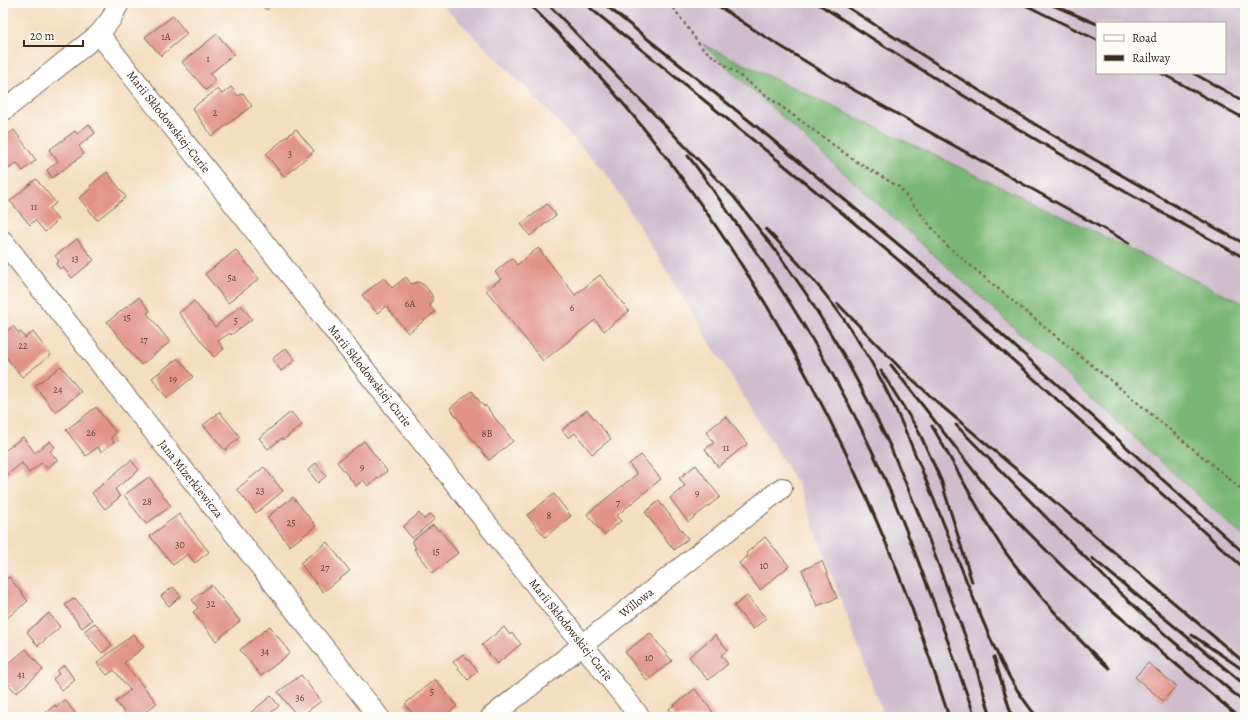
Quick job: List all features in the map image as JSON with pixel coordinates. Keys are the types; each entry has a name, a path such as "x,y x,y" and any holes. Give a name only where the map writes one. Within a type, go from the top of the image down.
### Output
{"street":[{"path":"3,111 99,34 111,19 119,3"},
{"name":"Marii Skłodowskiej-Curie","path":"99,34 640,717"},
{"name":"Jana Mizerkiewicza","path":"3,241 379,717"},
{"name":"Willowa","path":"491,717 782,488"}],"path":[{"path":"670,3 702,48 854,160 899,188 946,245 1245,492"}],"shaded area":[{"path":"440,3 1245,3 1245,304 704,45 1245,538 1245,717 884,717 800,488 606,173 528,90"}],"green space":[{"path":"702,44 1245,304 1245,538"}],"building":[{"path":"258,3 272,3 267,10"},
{"path":"173,16 187,34 161,56 145,37"},
{"path":"217,34 234,54 210,74 216,81 206,90 182,62"},
{"path":"231,87 238,96 243,93 252,106 212,136 192,108 218,89 222,94"},
{"path":"89,124 95,133 79,146 84,154 52,178 47,170 58,161 49,150 75,131 77,134"},
{"path":"296,129 314,151 284,177 266,154"},
{"path":"14,130 36,160 23,171 17,163 7,170 3,165 3,138"},
{"path":"107,172 126,197 97,220 79,198 92,188 90,186"},
{"path":"36,179 56,203 49,209 58,220 45,232 35,220 30,225 10,201"},
{"path":"547,204 556,215 530,236 521,224"},
{"path":"77,239 94,260 72,278 63,267 60,269 56,264 59,261 55,256"},
{"path":"538,248 575,295 600,275 629,311 604,331 595,320 543,361 486,290 501,279 495,272 512,258 517,265"},
{"path":"236,250 259,279 228,303 205,274"},
{"path":"406,277 411,284 418,282 424,285 432,295 430,306 435,312 408,333 386,306 377,313 362,295 384,278 392,288"},
{"path":"139,297 150,311 147,313 170,342 141,365 107,322"},
{"path":"194,301 215,327 241,305 252,319 231,335 230,333 218,341 224,349 214,357 179,313"},
{"path":"13,326 19,333 21,332 25,338 33,332 51,355 22,377 3,353 3,334"},
{"path":"286,348 295,360 281,371 272,359"},
{"path":"178,358 193,377 167,398 152,378"},
{"path":"61,366 81,392 55,412 35,386"},
{"path":"472,391 513,441 489,460 461,425 462,424 450,408"},
{"path":"96,407 116,433 111,437 114,442 101,452 98,447 86,456 66,430"},
{"path":"587,410 611,439 592,454 575,433 569,438 562,430"},
{"path":"220,412 240,437 225,450 203,425"},
{"path":"291,412 302,425 283,440 282,438 268,449 259,438"},
{"path":"726,416 747,444 718,467 705,449 714,443 706,432"},
{"path":"23,437 35,453 50,441 55,447 50,451 57,460 47,468 42,462 29,473 22,463 3,478 3,452"},
{"path":"364,441 387,471 368,486 363,480 356,486 337,462"},
{"path":"641,455 661,479 616,516 621,521 604,535 587,514 637,474 629,464"},
{"path":"131,460 139,470 115,489 120,497 105,509 92,493"},
{"path":"316,463 326,476 318,483 308,470"},
{"path":"696,465 720,497 688,522 670,498 685,486 679,478"},
{"path":"264,467 283,491 256,513 237,489"},
{"path":"149,477 171,506 146,524 124,495"},
{"path":"554,494 571,516 545,537 527,515"},
{"path":"293,497 316,526 290,546 267,517"},
{"path":"659,501 688,539 674,550 645,512"},
{"path":"419,513 424,519 431,514 435,519 412,538 403,527"},
{"path":"179,514 209,552 195,563 188,554 173,565 150,536"},
{"path":"433,525 438,531 440,530 458,553 432,573 414,549 416,548 412,541"},
{"path":"765,537 789,566 760,590 739,563 748,556 746,553"},
{"path":"327,542 350,571 323,592 300,563"},
{"path":"822,561 837,598 817,606 802,570"},
{"path":"9,577 28,601 3,621 3,582"},
{"path":"211,585 240,621 216,641 193,612 198,608 192,600"},
{"path":"173,587 181,596 169,606 161,596"},
{"path":"747,596 766,618 753,629 734,606"},
{"path":"75,598 92,620 82,628 65,605"},
{"path":"49,613 60,627 38,646 27,632"},
{"path":"95,623 112,645 102,653 84,631"},
{"path":"270,626 290,653 261,676 240,650"},
{"path":"504,627 510,635 512,633 521,644 497,664 482,645"},
{"path":"650,633 672,661 647,681 625,652"},
{"path":"133,634 144,647 124,663 157,703 139,717 128,717 116,702 130,690 114,670 107,675 97,663"},
{"path":"715,635 728,650 721,655 728,664 708,680 689,657"},
{"path":"26,649 43,670 16,693 3,678 3,668"},
{"path":"463,654 478,671 468,680 453,662"},
{"path":"1148,663 1176,686 1163,701 1135,677"},
{"path":"64,665 75,680 62,691 53,679 59,674 57,671"},
{"path":"301,675 321,701 298,717 278,692"},
{"path":"435,679 457,706 444,717 415,717 405,704"},
{"path":"695,689 715,715 713,717 675,717 669,709"},
{"path":"271,696 279,706 266,717 245,717"},
{"path":"65,700 78,717 40,717 55,705 56,707"}],"railway":[{"path":"528,3 610,88 667,158 719,231 768,307 812,385 852,466 888,548 920,632 949,717"},
{"path":"547,3 734,197 779,255 807,295 843,354 890,446 925,529 973,657 991,717"},
{"path":"584,3 788,168 909,269 1245,569"},
{"path":"603,3 757,127 916,259 968,304 1245,554"},
{"path":"714,3 759,33 836,80 1129,243"},
{"path":"817,3 1028,135 1136,198 1245,258"},
{"path":"841,3 1040,128 1193,216 1245,244"},
{"path":"1021,3 1096,40"},
{"path":"1048,3 1096,24"},
{"path":"1163,74 1245,119"},
{"path":"1195,74 1245,102"},
{"path":"688,156 774,278 810,335 843,393 894,501 939,616 975,717"},
{"path":"766,229 802,267 835,307 877,372 896,409 916,455 993,645 1016,689 1037,717"},
{"path":"838,304 901,369 938,403 1245,663"},
{"path":"891,365 991,493 1028,532 1065,569 1101,601 1239,717"},
{"path":"881,371 918,430 941,480 972,582"},
{"path":"956,425 1119,592 1167,636 1245,703"},
{"path":"932,426 1005,552 1083,644 1109,668"},
{"path":"1092,558 1245,685"},
{"path":"1192,635 1245,671"},
{"path":"994,657 1012,717"}]}
